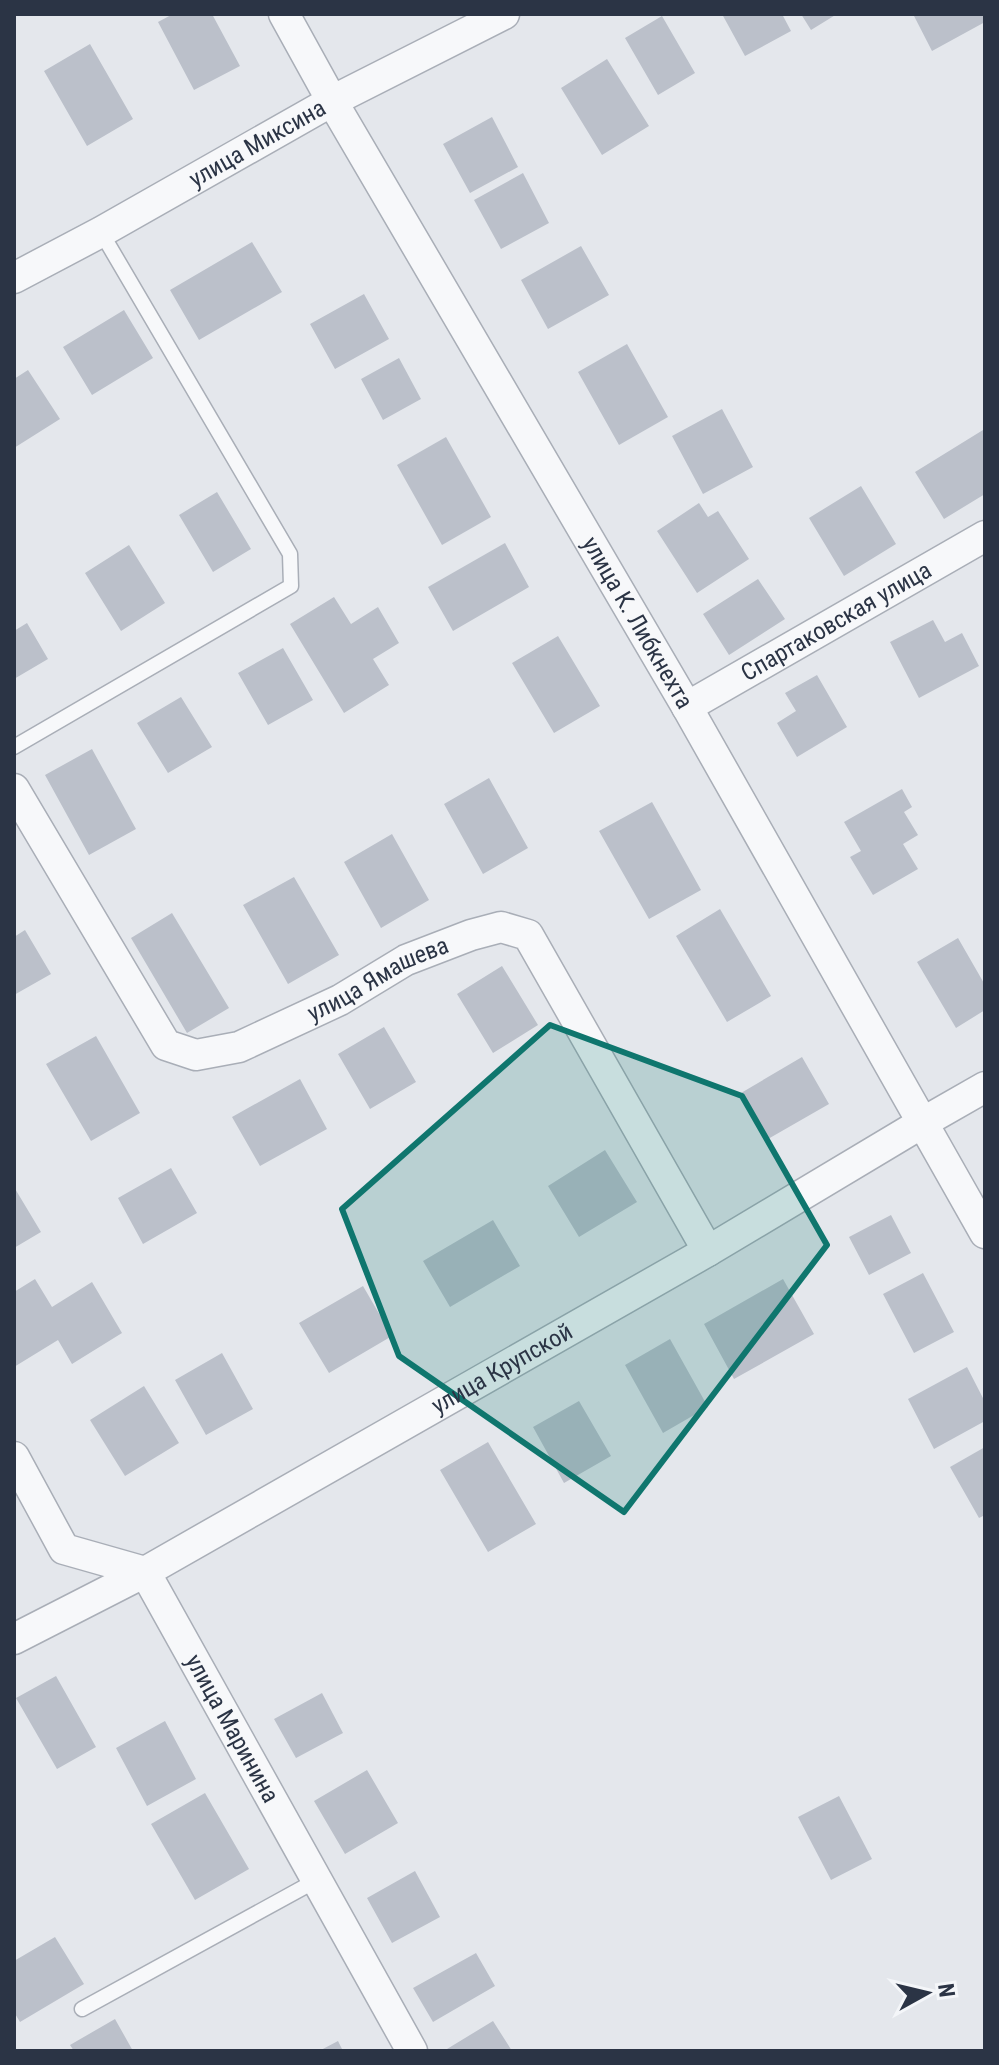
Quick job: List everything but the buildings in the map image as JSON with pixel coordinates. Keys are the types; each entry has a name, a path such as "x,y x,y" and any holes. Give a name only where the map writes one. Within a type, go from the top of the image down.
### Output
{"street":[{"name":"улица К. Либкнехта","path":"284,14 687,707 985,1233"},
{"name":"улица Миксина","path":"14,278 332,101 504,14"},
{"name":"Спартаковская улица","path":"687,707 985,536"},
{"name":"улица Ямашева","path":"14,789 166,1045 196,1055 239,1047 275,1032 340,1000 406,960 471,935 501,927 528,935 708,1251"},
{"name":"улица Крупской","path":"14,1639 145,1572 708,1251 985,1087"},
{"path":"14,1457 64,1549 145,1572"},
{"name":"улица Маринина","path":"145,1572 412,2051"}],"lane":[{"path":"14,747 291,586 290,554 101,232"},
{"path":"82,2009 317,1880"}],"highlighted area":[{"path":"550,1025 742,1096 827,1245 624,1512 399,1356 342,1209"}]}
